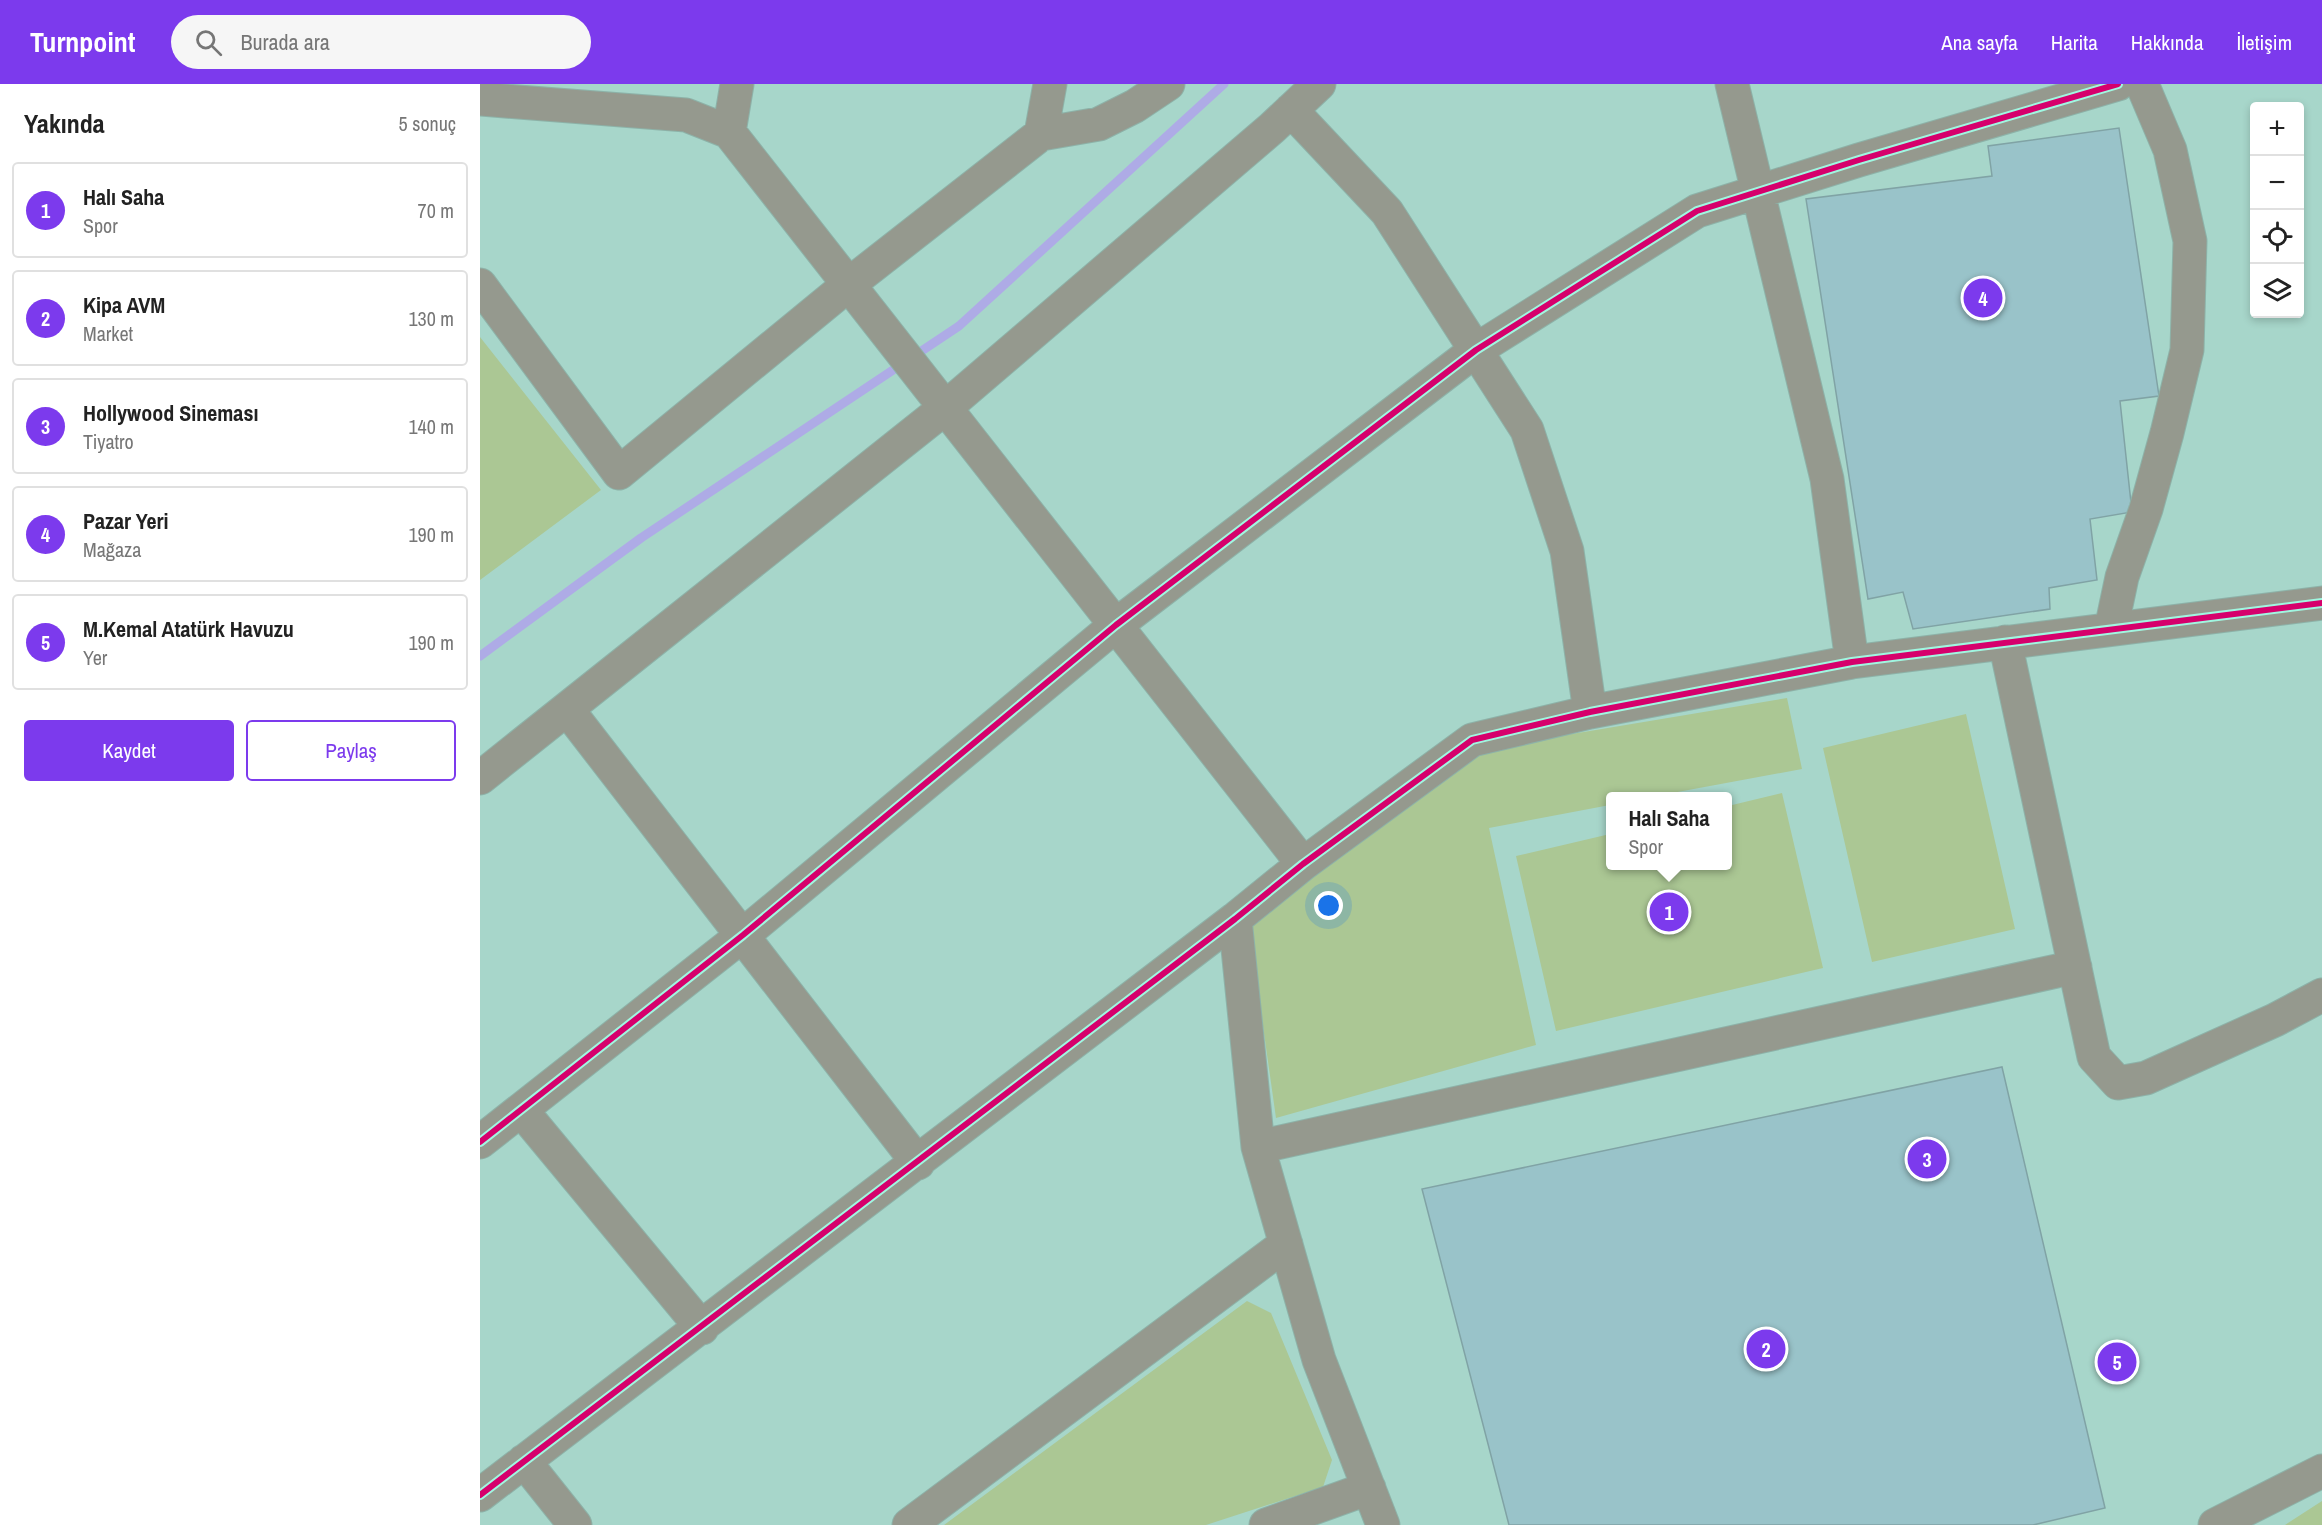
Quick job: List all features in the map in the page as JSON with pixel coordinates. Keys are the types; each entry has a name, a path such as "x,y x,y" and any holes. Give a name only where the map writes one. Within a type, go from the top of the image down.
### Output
{"street":[{"path":"729,132 736,84"},
{"path":"1041,134 1050,84"},
{"path":"480,285 619,472 848,285 1041,134 1098,124 1135,106 1168,84"},
{"path":"480,778 945,408 1319,84"},
{"path":"1732,84 1827,479 1852,662"},
{"path":"480,1142 743,934 1116,625 1476,350 1697,211 1859,160 2118,84"},
{"path":"2111,629 2122,577 2149,498 2187,350 2190,241 2170,150 2142,84"},
{"path":"480,99 686,115 729,132 1303,864"},
{"path":"1291,110 1387,212 1527,430 1567,551 1590,712"},
{"path":"480,1495 918,1163 1303,864 1472,740 1590,712 1852,662 2322,603"},
{"path":"2005,642 2094,1057 2118,1083 2146,1078 2275,1020 2322,995"},
{"path":"567,709 918,1163"},
{"path":"1235,919 1258,1147 1319,1360 1383,1525"},
{"path":"1258,1147 2074,967"},
{"path":"522,1111 702,1328"},
{"path":"909,1525 1286,1244"},
{"path":"524,1461 575,1525"},
{"path":"2215,1525 2322,1471"},
{"path":"1266,1525 1369,1488"}],"green space":[{"path":"480,337 601,490 480,580"},
{"path":"1787,698 1802,769 1678,792 1606,792 1606,806 1489,828 1536,1045 1276,1118 1249,927 1470,751"},
{"path":"1966,714 2015,929 1872,962 1823,748"},
{"path":"1782,793 1823,968 1556,1031 1516,856 1606,835 1606,870 1732,870 1732,805"},
{"path":"1247,1301 1271,1313 1332,1460 1323,1487 1206,1525 944,1525"},
{"path":"2322,1501 2322,1525 2285,1525"}],"building":[{"path":"2119,128 2159,396 2120,401 2132,512 2090,519 2097,580 2049,588 2050,609 1913,629 1903,592 1868,599 1806,199 1992,176 1988,146"},
{"path":"2002,1067 2105,1508 2033,1525 1509,1525 1422,1189"}],"waterway":[{"path":"480,656 641,538 959,326 1224,84"}],"cycle path":[{"path":"480,1142 743,935 1116,625 1476,350 1697,211 1859,160 2118,84"},
{"path":"480,1495 1235,919 1303,864 1472,740 1590,712 1852,662 2322,603"}],"place":[{"name":"Pazar Yeri","path":"1983,298"},
{"name":"Halı Saha","path":"1669,912"},
{"name":"Hollywood Sineması","path":"1927,1159"},
{"name":"Kipa AVM","path":"1766,1349"},
{"name":"M.Kemal Atatürk Havuzu","path":"2117,1362"}]}
